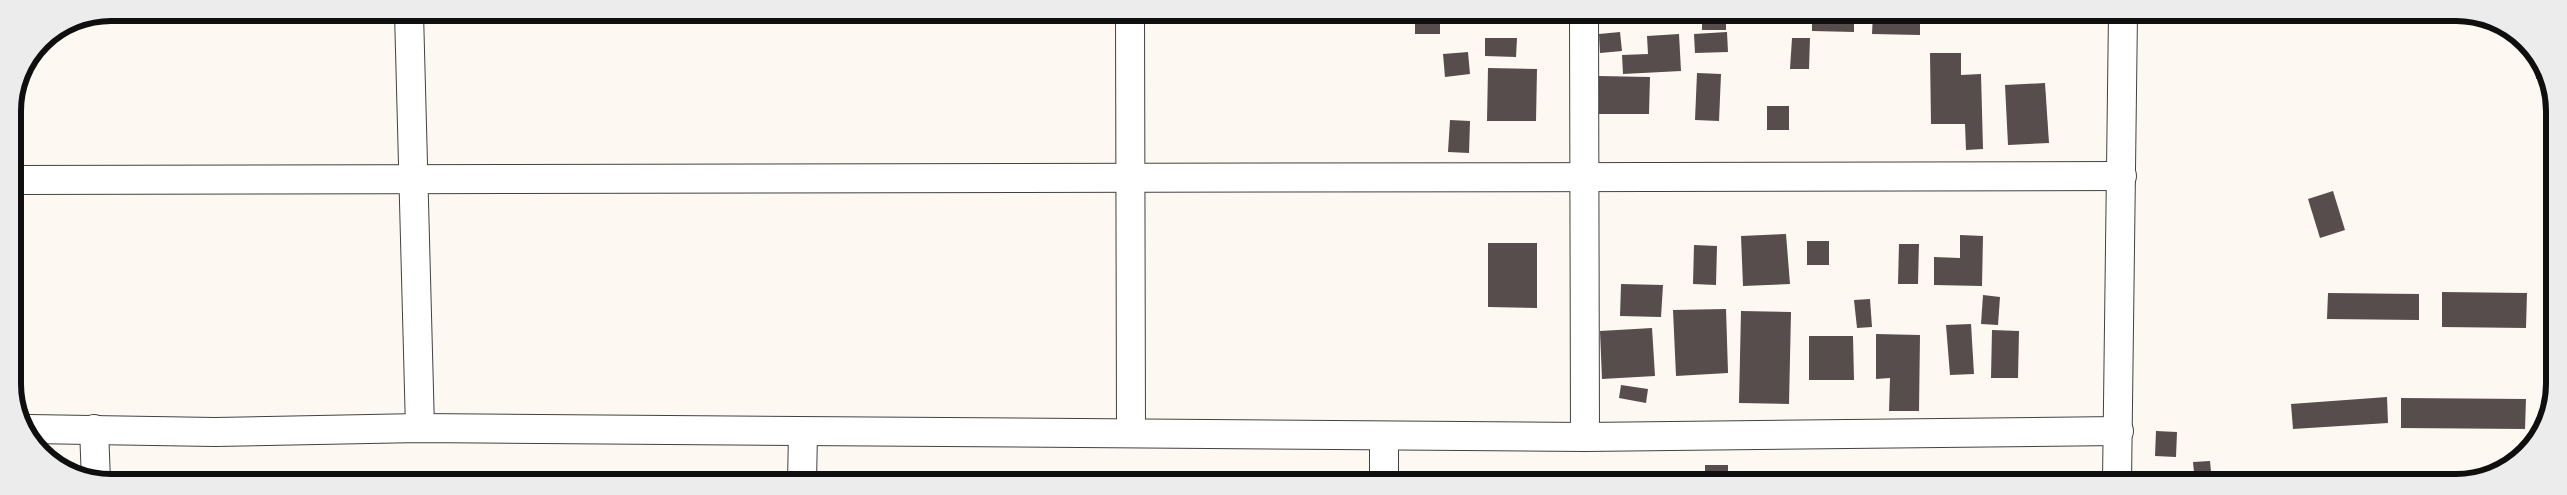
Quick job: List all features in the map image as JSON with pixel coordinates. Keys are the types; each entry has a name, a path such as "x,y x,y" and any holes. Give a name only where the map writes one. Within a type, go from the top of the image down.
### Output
{"street":[{"path":"409,21 420,428"},
{"path":"1130,21 1131,432"},
{"path":"1584,21 1585,437"},
{"path":"2117,474 2123,21"},
{"path":"21,180 2122,176"},
{"path":"34,430 94,429 215,432 420,428 803,433 1131,432 1585,437 2119,431"},
{"path":"94,429 96,472"},
{"path":"802,474 803,433"},
{"path":"1384,436 1384,474"}],"building":[{"path":"1415,21 1440,21 1440,34 1415,34"},
{"path":"1702,21 1726,21 1726,30 1702,30"},
{"path":"1812,21 1854,21 1854,32 1812,31"},
{"path":"1873,21 1920,21 1920,35 1872,34"},
{"path":"1620,32 1622,51 1600,53 1599,34"},
{"path":"1727,32 1728,52 1695,53 1694,34"},
{"path":"1679,34 1681,71 1623,74 1622,55 1648,54 1647,36"},
{"path":"1485,38 1517,38 1516,57 1485,56"},
{"path":"1792,38 1810,38 1809,69 1790,69"},
{"path":"1468,52 1470,74 1445,77 1443,54"},
{"path":"1930,53 1961,53 1961,75 1981,74 1983,149 1966,150 1965,124 1931,124"},
{"path":"1488,68 1537,69 1536,121 1487,121"},
{"path":"1697,73 1721,74 1719,121 1695,120"},
{"path":"1599,76 1650,77 1649,114 1599,114"},
{"path":"2045,83 2049,143 2008,145 2005,85"},
{"path":"1767,106 1789,106 1789,130 1767,130"},
{"path":"1450,120 1470,121 1469,153 1448,152"},
{"path":"2333,191 2345,230 2320,238 2308,199"},
{"path":"1786,234 1790,284 1743,286 1741,236"},
{"path":"1960,235 1983,236 1982,286 1934,285 1934,257 1960,258"},
{"path":"1807,241 1829,241 1829,265 1807,265"},
{"path":"1488,243 1537,243 1537,308 1488,307"},
{"path":"1899,244 1919,244 1918,284 1898,284"},
{"path":"1694,245 1717,246 1716,285 1693,284"},
{"path":"1621,284 1663,285 1661,317 1620,316"},
{"path":"2442,292 2527,293 2526,328 2442,327"},
{"path":"2328,293 2419,294 2419,320 2327,319"},
{"path":"1983,295 2000,297 1998,325 1981,324"},
{"path":"1870,299 1872,327 1857,328 1854,300"},
{"path":"1726,309 1728,373 1676,376 1673,310"},
{"path":"1741,311 1791,312 1789,404 1739,403"},
{"path":"1971,324 1974,374 1950,375 1946,325"},
{"path":"1652,328 1655,376 1602,379 1600,331"},
{"path":"1992,330 2019,331 2018,378 1991,378"},
{"path":"1876,334 1920,335 1919,411 1889,411 1890,378 1876,379"},
{"path":"1809,336 1853,336 1854,380 1809,380"},
{"path":"1621,385 1648,389 1646,403 1619,398"},
{"path":"2387,397 2388,423 2293,429 2291,404"},
{"path":"2401,398 2526,399 2525,429 2401,428"},
{"path":"2156,431 2177,432 2176,457 2155,456"},
{"path":"2210,461 2211,474 2194,474 2193,462"},
{"path":"1705,465 1728,465 1728,474 1705,474"}]}
